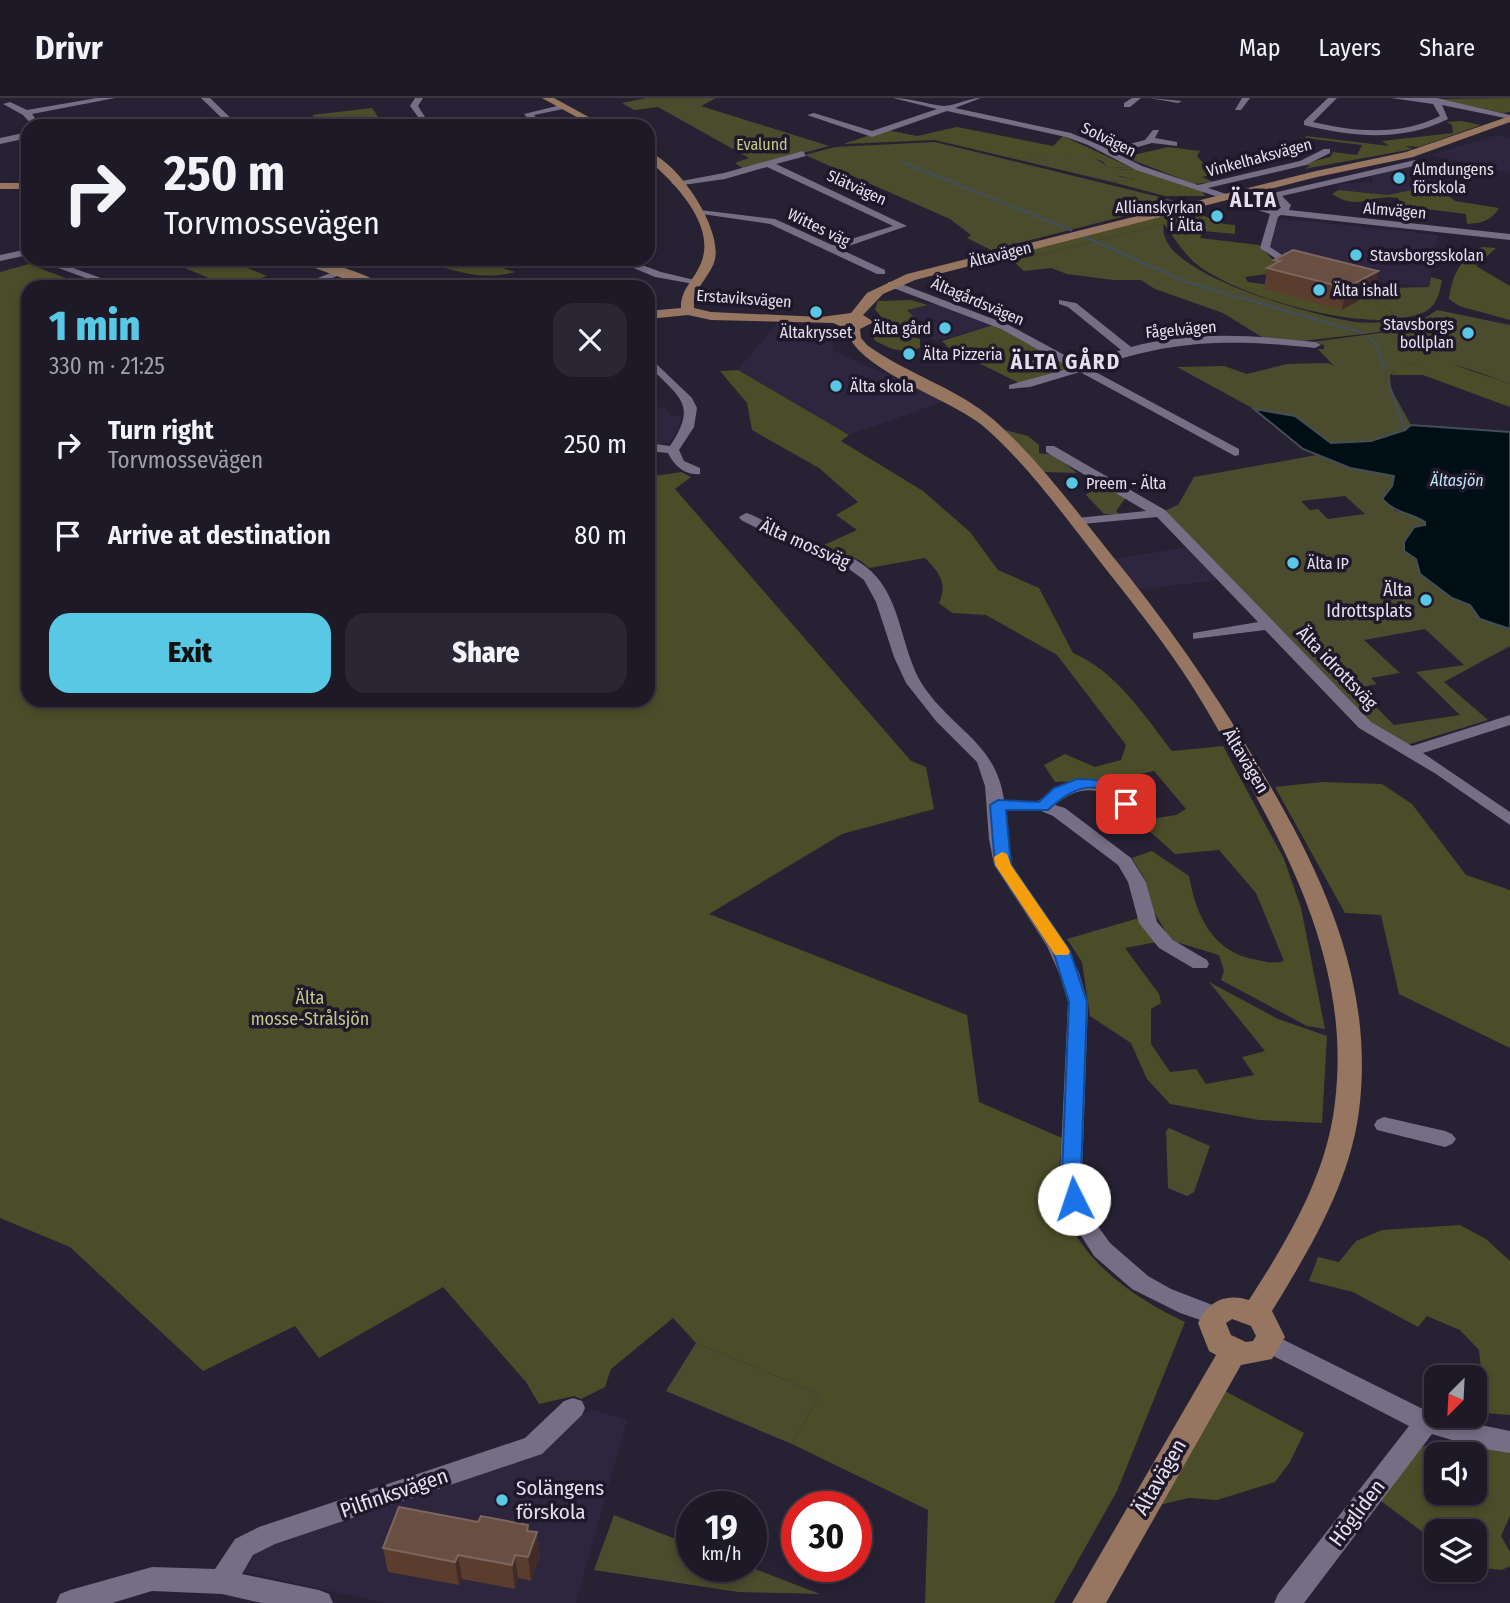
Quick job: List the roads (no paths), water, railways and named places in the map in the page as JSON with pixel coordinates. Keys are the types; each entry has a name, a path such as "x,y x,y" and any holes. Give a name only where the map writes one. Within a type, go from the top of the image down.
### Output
{"main road":[{"path":"547,98 588,119"},
{"name":"Ältavägen","path":"1256,1313 1322,1196 1339,1151 1348,1100 1349,1030 1341,977 1328,921 1311,876 1290,835 1185,660 1077,522 1010,442 989,423 947,395 877,359 855,339 849,321 861,304 892,284 1316,174 1363,166 1434,148 1510,119"},
{"path":"655,162 700,213 709,243 709,258 694,281 688,312"},
{"path":"0,186 21,186"},
{"path":"324,266 361,280"},
{"name":"Erstaviksvägen","path":"655,315 688,312 711,316 849,321"},
{"path":"1228,1308 1242,1308 1256,1313 1270,1329 1270,1343 1254,1354 1233,1352 1216,1339 1212,1331 1215,1316 1228,1308"},
{"name":"Ältavägen","path":"1088,1603 1233,1352"}],"street":[{"path":"4,102 22,98"},
{"path":"26,113 111,98"},
{"path":"205,98 228,119"},
{"path":"419,98 414,106 424,119"},
{"name":"Solvägen","path":"897,98 1068,135 1139,168 1223,198"},
{"path":"811,115 872,134 977,98"},
{"path":"1127,105 1136,98"},
{"path":"1153,98 1178,101"},
{"path":"1238,108 1247,98"},
{"path":"1333,98 1307,123 1369,132 1411,128 1445,117 1434,100"},
{"path":"1395,98 1434,100 1510,119"},
{"path":"4,102 26,113 31,119"},
{"path":"533,119 528,114 565,106"},
{"path":"0,141 21,136"},
{"path":"1108,152 1154,136 1174,144"},
{"name":"Vinkelhaksvägen","path":"1196,188 1303,163 1327,151"},
{"path":"676,183 712,178 803,155"},
{"name":"Almvägen","path":"1277,213 1285,210 1286,205 1276,195 1282,191 1344,181 1415,163"},
{"name":"Slätvägen","path":"768,164 902,226 830,249"},
{"name":"Almvägen","path":"1223,198 1277,213 1505,237"},
{"name":"Wittes väg","path":"700,213 772,221 881,272"},
{"path":"1277,213 1268,231 1265,248 1293,267"},
{"path":"0,258 21,254"},
{"path":"59,266 100,280"},
{"path":"635,266 659,275 694,281"},
{"path":"320,280 342,272"},
{"name":"Ältagårdsvägen","path":"892,284 1005,327 1235,452"},
{"path":"1063,302 1072,305 1129,351"},
{"name":"Fågelvägen","path":"1013,387 1082,368 1129,351 1202,340 1315,345"},
{"path":"655,366 688,401 692,409 691,422 673,450"},
{"path":"655,448 673,450"},
{"name":"Älta idrottsväg","path":"1050,449 1160,513 1365,725 1510,820"},
{"path":"673,450 678,463 696,471"},
{"path":"1077,522 1160,513"},
{"name":"Älta mossväg","path":"746,517 779,535 828,551 860,568 870,580 885,608 907,670 924,696 984,760 990,771 998,805 1003,865 1061,951 1076,992 1072,1175 1074,1199 1084,1226 1103,1252 1138,1282 1215,1316"},
{"path":"1198,636 1268,625"},
{"path":"1409,752 1510,720"},
{"path":"1043,806 1059,791 1077,783 1102,784 1122,794 1126,804 1115,815"},
{"path":"998,805 1043,806 1068,818 1125,862 1137,882 1148,923 1166,944 1199,964"},
{"path":"1384,1125 1445,1139"},
{"path":"1270,1343 1424,1422"},
{"name":"Pilfinksvägen","path":"222,1582 244,1547 256,1541 533,1446 573,1408"},
{"name":"Högliden","path":"1288,1603 1424,1426"},
{"path":"1443,1428 1483,1440 1510,1442"},
{"path":"70,1603 152,1580 222,1582 319,1603"}],"water":[{"name":"Ältasjön","path":"1254,409 1295,416 1331,443 1371,441 1405,430 1411,425 1510,432 1510,629 1480,619 1470,605 1452,598 1420,574 1416,559 1404,551 1404,542 1414,527 1425,525 1425,522 1393,508 1382,499 1392,486 1394,476 1350,468 1303,449"}],"waterway":[{"path":"904,163 1071,230"},
{"path":"1083,236 1186,282 1363,333"},
{"path":"1368,337 1376,344 1384,368"},
{"path":"1388,382 1405,430"}],"place":[{"name":"Almdungens förskola","path":"1399,178"},
{"name":"Allianskyrkan i Älta","path":"1217,216"},
{"name":"Stavsborgsskolan","path":"1356,255"},
{"name":"Älta ishall","path":"1319,290"},
{"name":"Ältakrysset","path":"816,312"},
{"name":"Älta gård","path":"945,328"},
{"name":"Stavsborgs bollplan","path":"1468,333"},
{"name":"Älta Pizzeria","path":"909,354"},
{"name":"Älta skola","path":"836,386"},
{"name":"Preem - Älta","path":"1072,483"},
{"name":"Älta IP","path":"1293,563"},
{"name":"Älta Idrottsplats","path":"1426,600"},
{"name":"Solängens förskola","path":"502,1500"}],"district":[{"name":"ÄLTA","path":"1254,200"},
{"name":"ÄLTA GÅRD","path":"1066,362"}],"park label":[{"name":"Evalund","path":"762,144"},
{"name":"Älta mosse-Strålsjön","path":"310,1008"}]}
